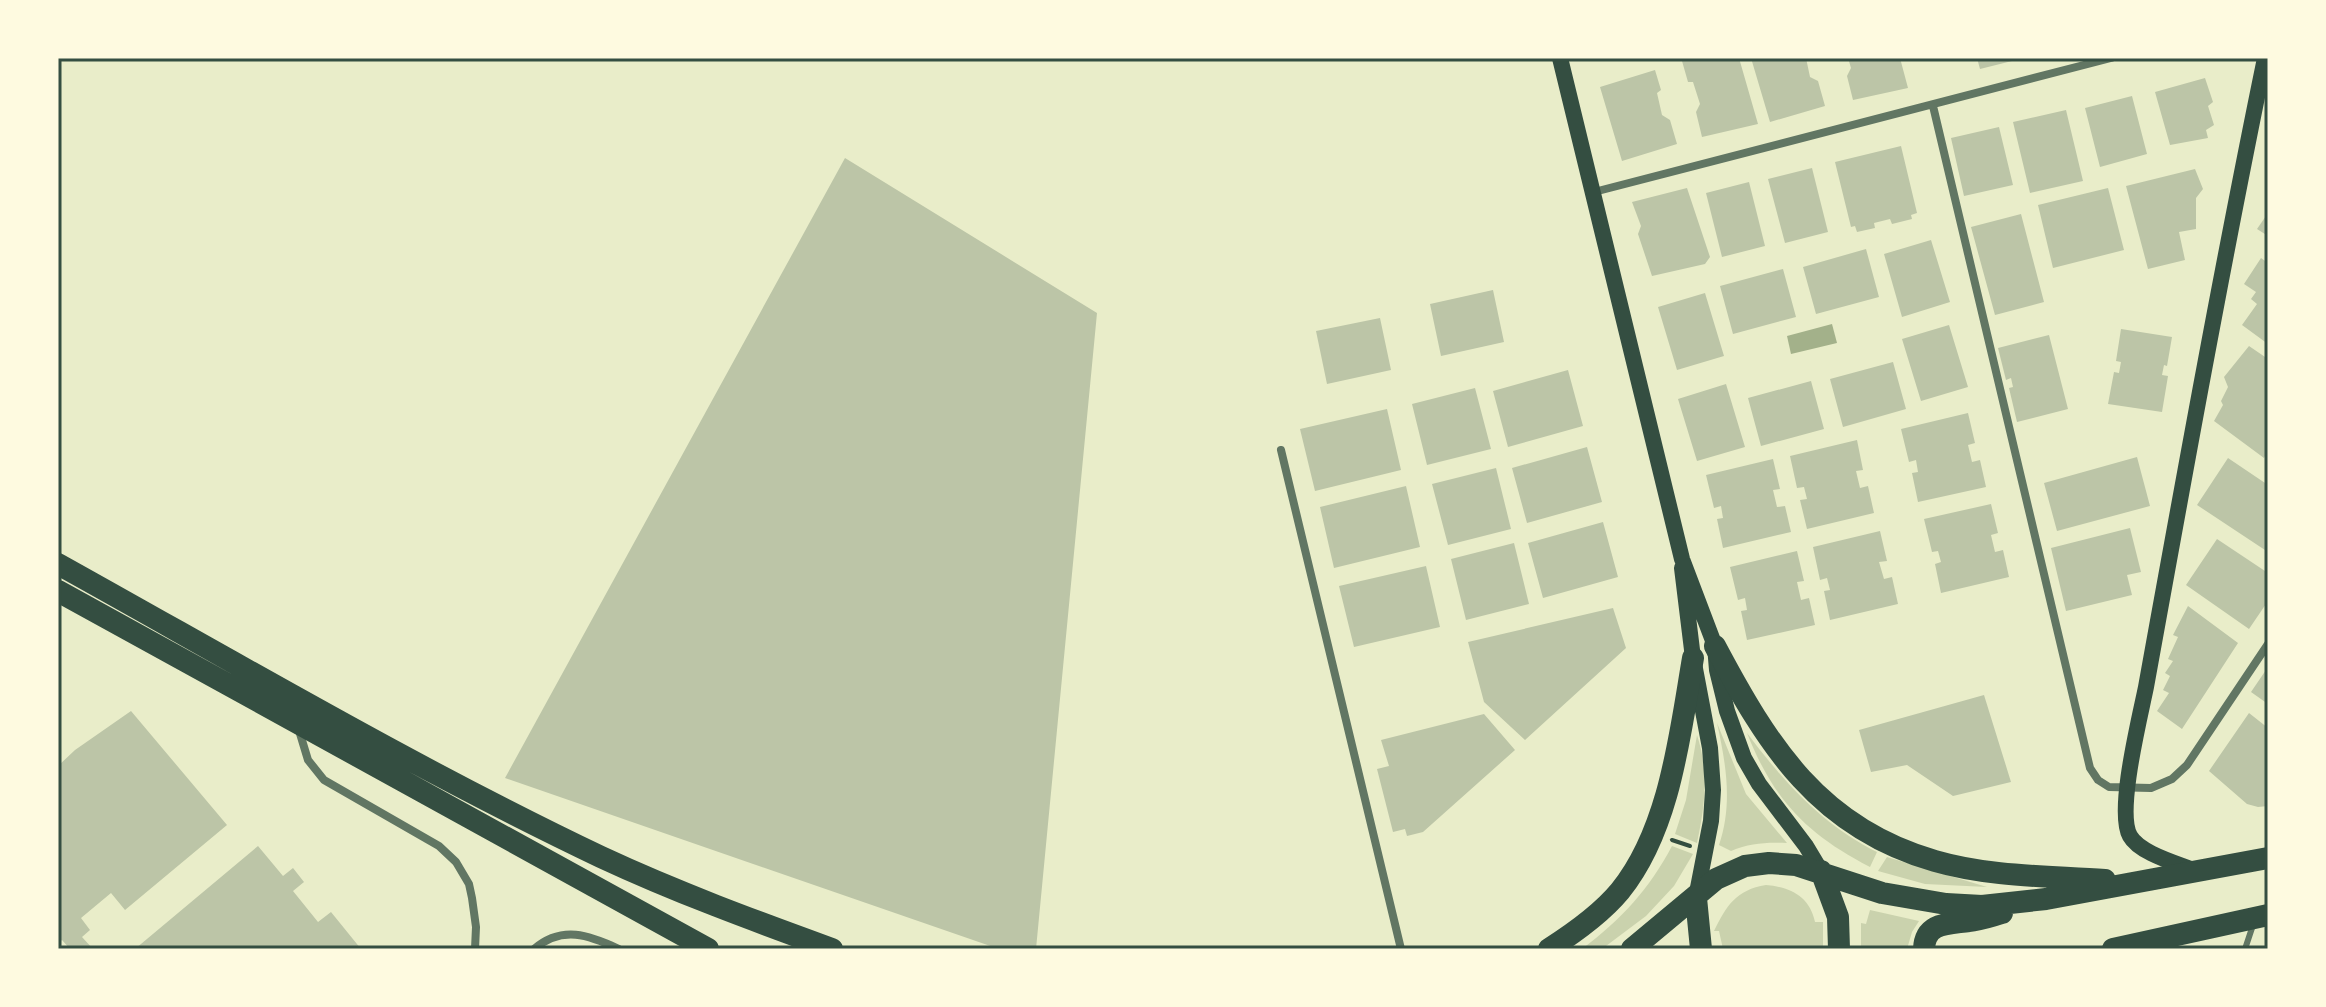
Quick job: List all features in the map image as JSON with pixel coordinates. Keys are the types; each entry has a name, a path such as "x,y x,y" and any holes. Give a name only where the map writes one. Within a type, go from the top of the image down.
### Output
{"highway":[{"path":"58,564 408,758 521,817 604,858 832,949"},
{"path":"58,591 708,949"},
{"path":"1715,646 1750,712 1784,760 1811,790 1858,827 1909,852 1961,867 2138,882"},
{"path":"1549,949 1597,913 1619,892 1640,863 1655,832 1680,729 1693,658"},
{"path":"1632,949 1716,879 1745,866 1782,864 1821,871 1867,888 1914,900 1982,906 2268,858"},
{"path":"1821,871 1838,917 1839,949"},
{"path":"1696,898 1701,949"},
{"path":"1924,949 1924,938 1931,929 1945,923 1984,918 2024,901"},
{"path":"2113,949 2262,917"}],"main road":[{"path":"1560,58 1682,559 1715,646 1727,711 1744,758 1759,784 1821,871"},
{"path":"2199,872 2147,852 2129,836 2126,825 2128,788 2225,253 2265,58"},
{"path":"1682,559 1682,580 1710,748 1713,790 1711,821 1696,898"}],"street":[{"path":"1594,192 2111,58"},
{"path":"1933,106 2090,768 2098,780 2109,787 2151,788 2172,779 2187,765 2268,644"},
{"path":"1281,450 1401,949"},
{"path":"296,723 308,760 324,780 439,846 456,862 469,884 476,927 475,949"},
{"path":"534,949 549,939 575,934 589,936 619,949"}],"lane":[{"path":"2245,949 2262,917"}],"shaded area":[{"path":"1832,324 1837,343 1791,354 1787,336"},
{"path":"1717,723 1746,794 1787,843 1745,846 1731,851 1719,845 1727,799"},
{"path":"1747,733 1775,768 1821,815 1877,852 1870,867 1827,841 1794,812 1768,777"},
{"path":"1697,735 1703,762 1704,789 1697,843 1675,834 1686,800"},
{"path":"1672,846 1693,854 1674,886 1646,916 1602,949 1582,949 1633,902"},
{"path":"1887,857 1987,887 1925,884 1878,871"},
{"path":"1766,885 1784,888 1804,900 1815,922 1823,922 1823,949 1723,949 1719,931 1714,931 1723,914 1740,895"},
{"path":"1870,910 1919,921 1907,949 1861,949 1861,923 1866,924"}],"building":[{"path":"1739,58 1758,124 1702,137 1696,112 1700,104 1693,82 1688,82 1682,61"},
{"path":"1751,58 1806,58 1810,77 1818,81 1825,106 1770,122"},
{"path":"1848,58 1900,58 1908,88 1853,100 1847,76 1851,68"},
{"path":"1977,58 2020,58 2020,59 1980,69"},
{"path":"1655,70 1661,90 1657,93 1662,115 1670,120 1677,144 1622,161 1600,87"},
{"path":"2205,78 2213,102 2208,106 2214,125 2206,130 2208,138 2170,145 2155,92"},
{"path":"2132,96 2147,154 2100,167 2085,108"},
{"path":"2066,110 2083,181 2030,193 2013,122"},
{"path":"1999,127 2013,185 1964,196 1951,138"},
{"path":"1901,146 1917,213 1911,215 1912,219 1892,224 1890,219 1874,223 1875,228 1857,232 1855,226 1851,227 1835,162"},
{"path":"845,158 1097,313 1036,949 999,949 505,778"},
{"path":"1812,168 1828,232 1785,243 1768,179"},
{"path":"2195,169 2203,189 2196,198 2196,229 2179,232 2185,260 2148,269 2126,186"},
{"path":"1749,182 1765,246 1722,257 1706,193"},
{"path":"1687,188 1710,257 1705,264 1652,276 1638,234 1641,226 1632,202"},
{"path":"2108,188 2124,250 2053,268 2038,205"},
{"path":"2268,213 2268,236 2257,229"},
{"path":"2021,214 2044,302 1995,315 1971,227"},
{"path":"1931,240 1950,302 1902,317 1884,254"},
{"path":"1866,249 1879,297 1816,314 1803,267"},
{"path":"2261,258 2268,263 2268,344 2242,325 2257,304 2251,299 2256,292 2244,284"},
{"path":"1783,269 1796,317 1733,334 1720,286"},
{"path":"1493,290 1504,342 1441,356 1430,304"},
{"path":"1705,293 1724,356 1677,370 1658,307"},
{"path":"1380,318 1391,370 1327,384 1316,331"},
{"path":"1949,325 1968,387 1921,401 1902,339"},
{"path":"2121,329 2172,337 2167,366 2164,365 2162,375 2168,376 2162,412 2108,404 2114,372 2119,373 2121,362 2116,361"},
{"path":"2049,335 2068,409 2017,422 2009,388 2013,387 2011,378 2006,380 1998,348"},
{"path":"2249,346 2268,359 2268,450 2264,458 2214,421 2228,387 2224,377"},
{"path":"1893,362 1906,409 1843,427 1830,379"},
{"path":"1568,370 1583,426 1508,447 1493,391"},
{"path":"1811,381 1824,429 1761,446 1748,398"},
{"path":"1726,384 1745,447 1697,461 1678,399"},
{"path":"1475,388 1491,449 1427,465 1412,404"},
{"path":"1387,409 1401,470 1315,491 1300,429"},
{"path":"1968,413 1975,443 1968,445 1972,462 1980,460 1986,487 1918,502 1912,473 1918,472 1916,460 1909,462 1901,429"},
{"path":"1857,440 1863,470 1856,471 1860,488 1868,486 1874,513 1807,529 1800,500 1807,499 1804,487 1797,488 1790,456"},
{"path":"1587,447 1602,502 1527,523 1512,468"},
{"path":"2137,457 2150,506 2057,531 2044,483"},
{"path":"2228,458 2268,485 2268,552 2197,505"},
{"path":"1773,459 1780,489 1773,490 1777,507 1785,506 1791,532 1723,548 1717,519 1723,518 1721,506 1714,508 1706,475"},
{"path":"1496,468 1511,529 1448,545 1432,484"},
{"path":"1406,486 1420,547 1334,568 1320,507"},
{"path":"1991,504 1998,533 1991,535 1995,552 2003,550 2009,577 1941,593 1935,564 1941,562 1938,551 1932,552 1924,519"},
{"path":"1603,522 1618,577 1543,598 1528,543"},
{"path":"2130,528 2141,572 2127,575 2132,595 2066,611 2051,548"},
{"path":"1880,531 1887,561 1879,562 1884,579 1892,577 1898,604 1830,620 1824,591 1830,590 1827,578 1820,580 1813,547"},
{"path":"2217,539 2268,573 2268,601 2249,629 2186,585"},
{"path":"1514,543 1529,604 1466,620 1451,559"},
{"path":"1797,551 1804,581 1797,582 1801,600 1809,598 1815,625 1747,640 1741,611 1747,610 1745,598 1738,600 1730,567"},
{"path":"1426,566 1440,627 1354,647 1339,586"},
{"path":"2188,606 2238,643 2182,729 2157,711 2169,693 2163,690 2170,676 2165,673 2173,661 2168,659 2178,637 2173,635"},
{"path":"1613,608 1626,648 1525,740 1484,702 1468,642"},
{"path":"2268,667 2268,704 2251,692"},
{"path":"1984,695 2011,782 1953,796 1907,765 1871,772 1859,730"},
{"path":"131,711 227,825 125,910 111,893 81,918 90,930 82,937 93,949 70,949 62,940 58,943 58,766 75,750"},
{"path":"2249,713 2268,728 2268,806 2247,804 2209,771"},
{"path":"1484,714 1515,750 1423,832 1407,836 1405,829 1393,832 1377,769 1389,766 1381,740"},
{"path":"258,846 283,876 293,868 304,882 293,891 318,922 331,912 361,949 135,949"}]}
